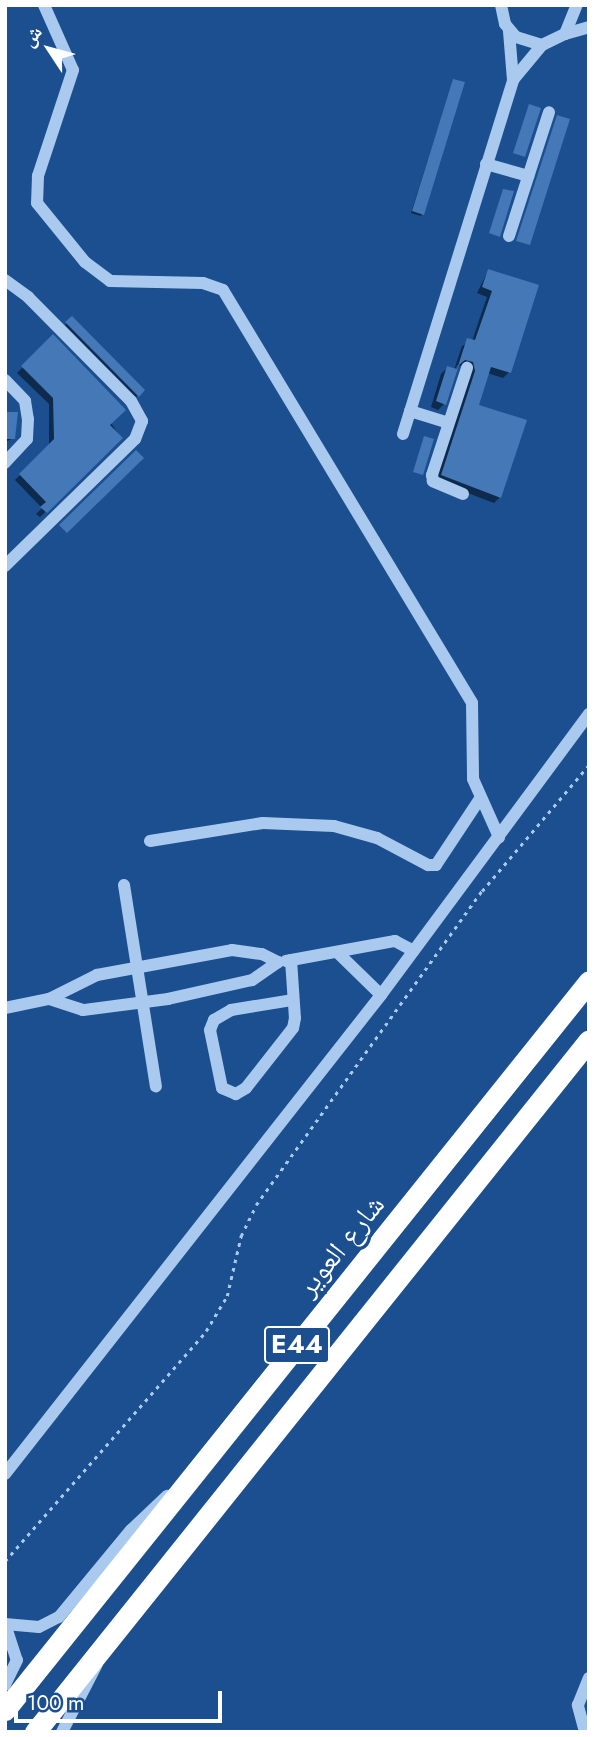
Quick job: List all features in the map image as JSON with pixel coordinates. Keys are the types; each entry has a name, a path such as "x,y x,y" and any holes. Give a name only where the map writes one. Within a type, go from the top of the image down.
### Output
{"highway":[{"name":"شارع العوير","path":"5,1710 589,981"},
{"name":"E44","path":"35,1732 589,1040"}],"street":[{"path":"44,5 74,70 38,176 37,203 85,262 110,281 203,283 223,290 472,703 472,779 479,800 499,837"},
{"path":"565,34 578,5 589,15"},
{"path":"500,6 509,31 513,80"},
{"path":"403,434 513,80 542,45 589,27"},
{"path":"509,31 524,42 542,45"},
{"path":"509,236 549,113"},
{"path":"486,164 528,176"},
{"path":"5,280 28,297 131,401 142,421 135,439 5,566"},
{"path":"463,494 433,481 447,422 467,368"},
{"path":"5,380 25,401 28,419 27,439 5,463"},
{"path":"410,411 447,422"},
{"path":"5,1474 381,995 589,714"},
{"path":"150,841 263,823 334,826 377,838 428,865 436,865 479,800"},
{"path":"124,885 156,1086"},
{"path":"49,999 83,1010 143,1003 252,980 285,961 338,953 346,948 395,941 414,951"},
{"path":"5,1008 49,999 97,975 137,970 232,950 262,954 285,961"},
{"path":"338,953 381,995"},
{"path":"285,961 293,1000 293,1028 246,1088 236,1094 222,1088 210,1030 214,1020 231,1010 293,1000"},
{"path":"5,1685 18,1660 5,1624 38,1627 59,1617 131,1530 189,1479"},
{"path":"62,1732 89,1685 102,1648"},
{"path":"585,1732 578,1705 589,1678"}],"path":[{"path":"5,1561 206,1331 227,1296 241,1236 256,1205 482,891 589,765"}],"building":[{"path":"453,79 465,82 424,215 412,211"},
{"path":"529,104 541,108 525,157 513,153"},
{"path":"557,115 570,119 530,245 516,241"},
{"path":"503,189 514,191 500,237 489,233"},
{"path":"488,269 539,285 511,373 491,367 479,405 527,420 501,498 441,475 475,371 473,362 465,360 459,365 446,405 436,401 447,366 457,369 467,338 475,340 492,291 482,287"},
{"path":"72,316 145,390 139,397 65,322"},
{"path":"53,334 126,410 110,425 123,438 47,513 40,507 46,502 19,474 54,439 53,398 21,366"},
{"path":"7,412 18,412 15,439 7,439"},
{"path":"424,436 434,439 423,475 413,472"},
{"path":"136,450 144,458 67,533 59,525"}]}
